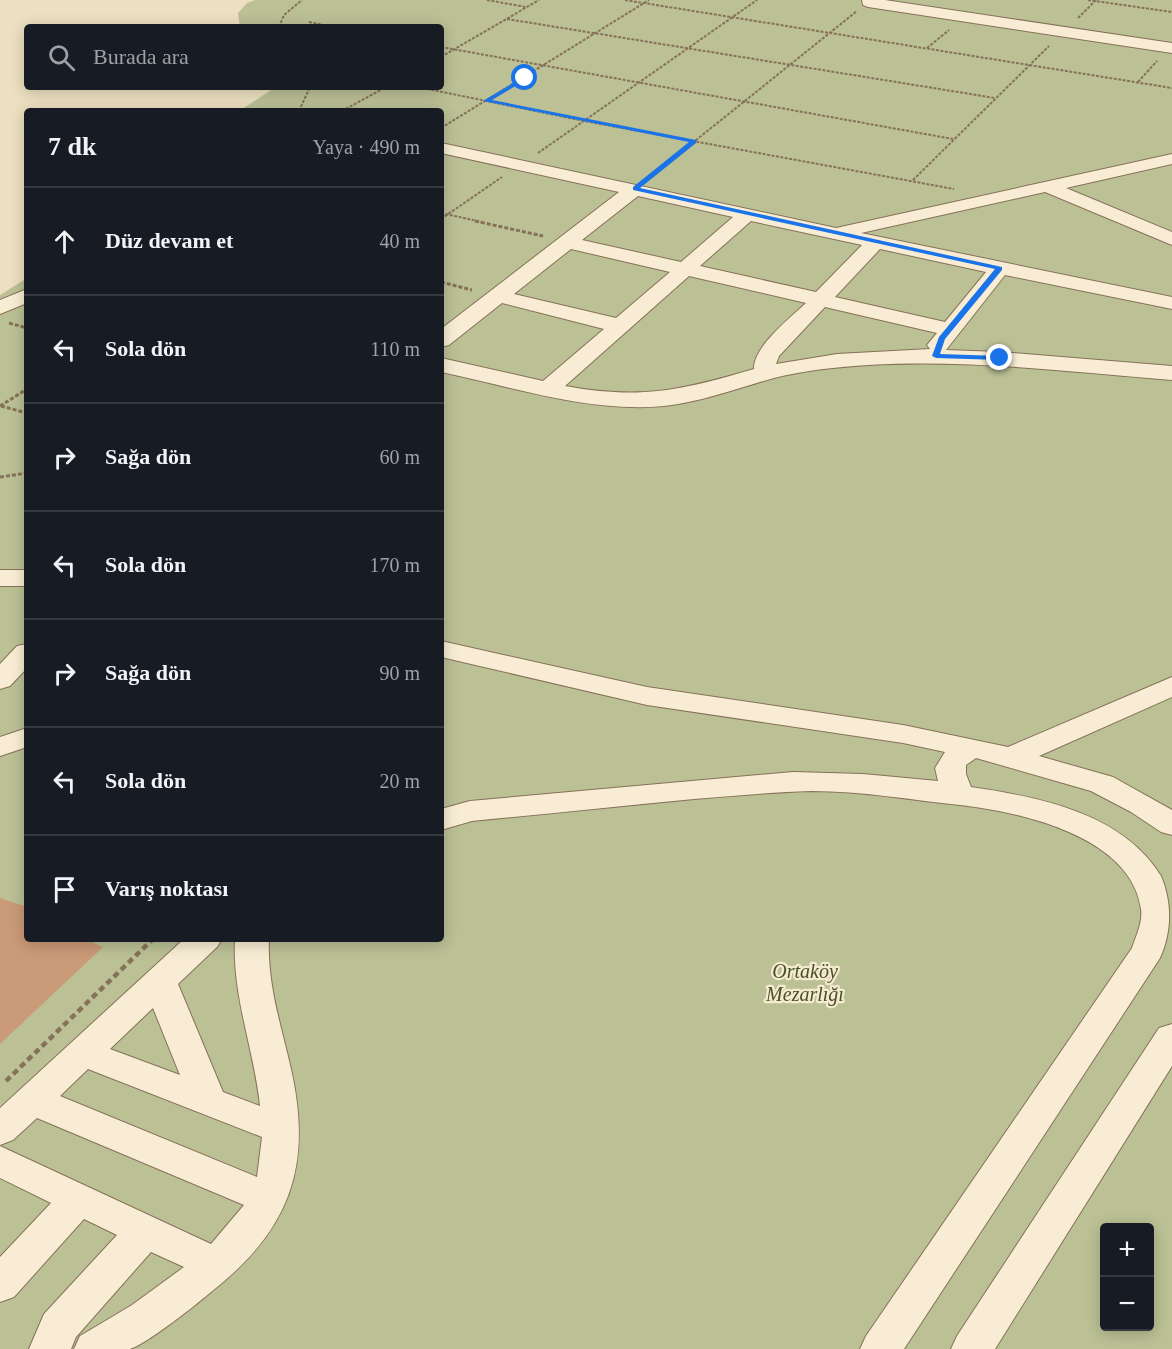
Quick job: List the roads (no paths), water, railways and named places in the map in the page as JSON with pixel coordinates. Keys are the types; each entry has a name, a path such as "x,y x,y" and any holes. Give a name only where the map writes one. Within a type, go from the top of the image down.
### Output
{"street":[{"path":"868,2 1172,48"},
{"path":"444,149 1172,303"},
{"path":"835,232 1172,159"},
{"path":"1046,186 1172,239"},
{"path":"444,338 635,189"},
{"path":"549,388 748,214"},
{"path":"567,242 949,329"},
{"path":"766,373 765,361 769,352 876,242"},
{"path":"936,356 938,344 1000,268"},
{"path":"0,308 24,296"},
{"path":"498,296 620,326"},
{"path":"444,366 606,399 652,400 695,394 766,373 830,361 936,356 1000,358 1172,373"},
{"path":"0,578 24,578"},
{"path":"444,650 647,696 903,734 1015,758 1102,784 1143,805 1172,825"},
{"path":"0,680 24,655"},
{"path":"1015,758 1172,686"},
{"path":"0,747 24,738"},
{"path":"962,796 952,782 950,767 956,755 972,748"},
{"path":"1008,805 1021,799 1026,791 1028,777 1015,758"},
{"path":"444,819 481,810 725,787 830,782 902,787 1008,805 1074,823 1114,843 1137,864 1149,884 1158,912 1164,922 1148,950 881,1349"},
{"path":"0,1130 19,1090 83,1053 202,942"},
{"path":"95,1349 149,1317 215,1264 257,1218 276,1177 280,1140 276,1088 250,956 244,942"},
{"path":"160,981 209,1102"},
{"path":"972,1349 1172,1037"},
{"path":"83,1053 279,1128"},
{"path":"19,1090 268,1198"},
{"path":"5,1170 78,1199 215,1264"},
{"path":"0,1285 78,1199"},
{"path":"50,1349 58,1328 145,1231"}],"park label":[{"name":"Ortaköy Mezarlığı","path":"805,982"}]}
